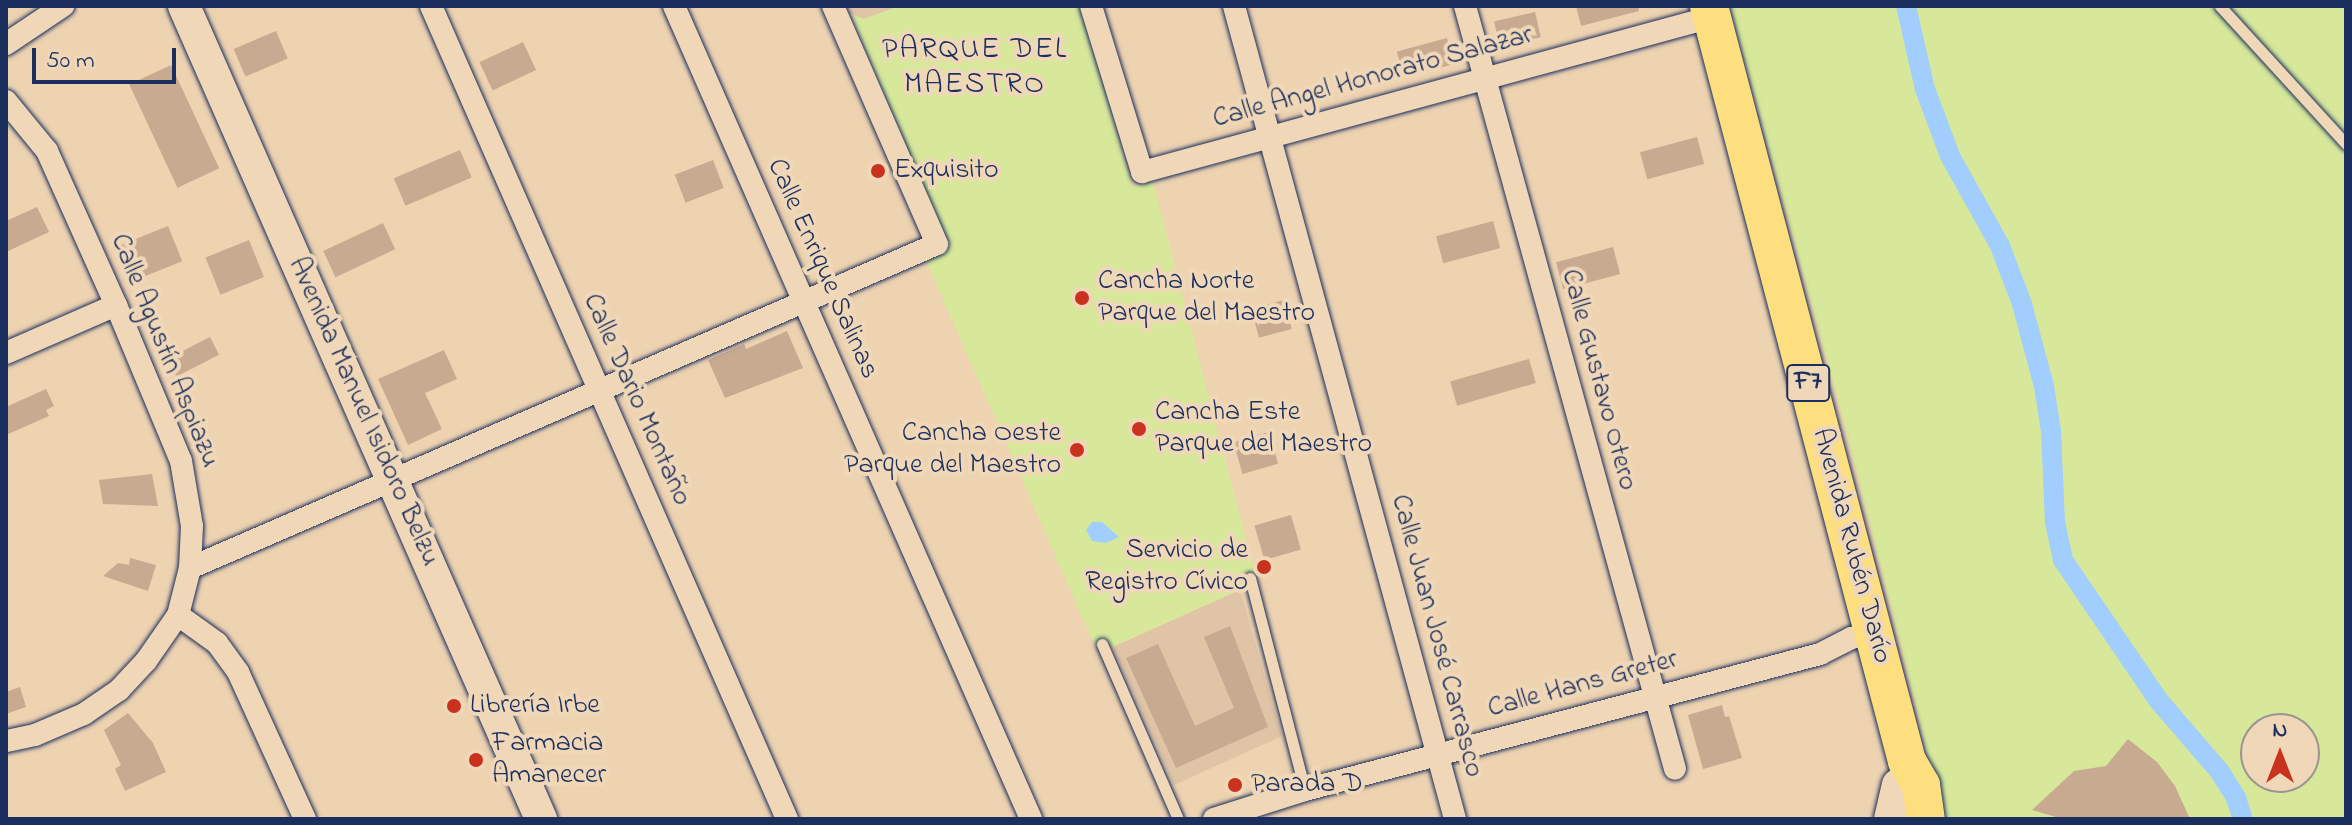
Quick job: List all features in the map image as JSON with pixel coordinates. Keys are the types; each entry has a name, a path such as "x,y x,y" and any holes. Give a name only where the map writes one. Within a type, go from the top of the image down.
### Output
{"highway":[{"name":"Avenida Rubén Darío","path":"1711,11 1874,633 1898,796 1921,785 1926,819"}],"main road":[{"name":"Avenida Manuel Isidoro Belzu","path":"184,6 541,819"}],"street":[{"path":"6,44 63,6"},
{"name":"Calle Dario Montaño","path":"431,6 787,819"},
{"name":"Calle Enrique Salinas","path":"674,6 1031,819"},
{"path":"190,568 937,244 833,6"},
{"name":"Calle Angel Honorato Salazar","path":"1091,6 1142,172 1485,80 1711,11"},
{"name":"Calle Juan José Carrasco","path":"1234,6 1455,819"},
{"name":"Calle Gustavo Otero","path":"1465,6 1675,769"},
{"name":"Calle Agustín Aspiazu","path":"6,101 47,151 116,305 181,461 192,526 190,568 178,615 146,661 119,690 84,714 35,735 6,741"},
{"path":"6,353 116,305"},
{"path":"178,615 217,643 238,672 305,819"},
{"name":"Calle Hans Greter","path":"1214,819 1253,813 1305,790 1820,654 1851,638 1874,633"}],"lane":[{"path":"2220,6 2346,144"},
{"path":"1250,578 1305,790"},
{"path":"1102,644 1178,819"}],"shaded area":[{"path":"842,6 900,6 863,19 844,11"},
{"path":"1240,590 1282,736 1174,785 1113,647"}],"green space":[{"name":"PARQUE DEL MAESTRO","path":"900,6 1080,6 1132,186 1153,182 1257,582 1098,653 925,258 949,246 851,14 864,19"},
{"path":"1730,6 2346,6 2346,819 1941,819 1919,717 1847,434"}],"water":[{"path":"1092,522 1102,522 1119,537 1106,543 1092,541 1086,530"}],"building":[{"path":"1576,6 1638,6 1639,11 1581,26"},
{"path":"1535,12 1541,37 1500,47 1494,21"},
{"path":"276,31 288,59 245,77 234,49"},
{"path":"1447,38 1454,64 1404,78 1397,51"},
{"path":"523,42 536,70 493,90 479,62"},
{"path":"171,65 219,168 177,188 129,84"},
{"path":"1697,137 1704,164 1647,179 1640,152"},
{"path":"460,150 472,178 405,206 394,178"},
{"path":"713,160 724,188 685,203 675,175"},
{"path":"37,207 49,232 6,252 6,221"},
{"path":"1493,221 1500,248 1443,263 1436,236"},
{"path":"383,223 395,249 335,277 323,251"},
{"path":"168,226 182,261 135,280 121,245"},
{"path":"249,240 264,277 220,295 205,258"},
{"path":"1613,247 1620,274 1563,289 1556,262"},
{"path":"1284,300 1292,329 1259,338 1251,309"},
{"path":"787,331 803,368 725,398 708,360 744,344 746,349"},
{"path":"210,337 219,355 176,377 167,359"},
{"path":"444,350 457,379 425,393 442,429 408,445 378,379"},
{"path":"1529,359 1536,383 1457,406 1450,382"},
{"path":"46,389 54,406 46,410 49,416 6,435 6,407"},
{"path":"1269,432 1278,464 1243,474 1233,442"},
{"path":"152,474 158,506 103,504 99,480"},
{"path":"1291,515 1301,550 1264,560 1254,525"},
{"path":"130,558 156,565 148,591 103,576 118,563 129,565"},
{"path":"1230,626 1268,727 1176,768 1126,658 1158,644 1195,726 1234,708 1204,637"},
{"path":"20,687 26,707 6,714 6,692"},
{"path":"1722,705 1725,717 1729,716 1742,758 1703,769 1688,715"},
{"path":"128,713 153,743 166,772 125,791 115,769 121,765 104,730"},
{"path":"2128,739 2157,762 2175,786 2190,819 2063,819 2032,810 2074,771 2106,766"}],"waterway":[{"path":"1906,6 1925,89 1950,156 2000,246 2022,304 2044,386 2051,431 2055,522 2063,560 2159,701 2220,772 2236,798 2243,819"}],"place":[{"name":"Exquisito","path":"878,171"},
{"name":"Cancha Norte Parque del Maestro","path":"1082,298"},
{"name":"Cancha Este Parque del Maestro","path":"1139,429"},
{"name":"Cancha Oeste Parque del Maestro","path":"1077,450"},
{"name":"Servicio de Registro Cívico","path":"1264,567"},
{"name":"Librería Irbe","path":"454,706"},
{"name":"Farmacia Amanecer","path":"476,760"},
{"name":"Parada D","path":"1235,785"}],"district":[{"name":"PARQUE DEL MAESTRO","path":"975,67"}]}
